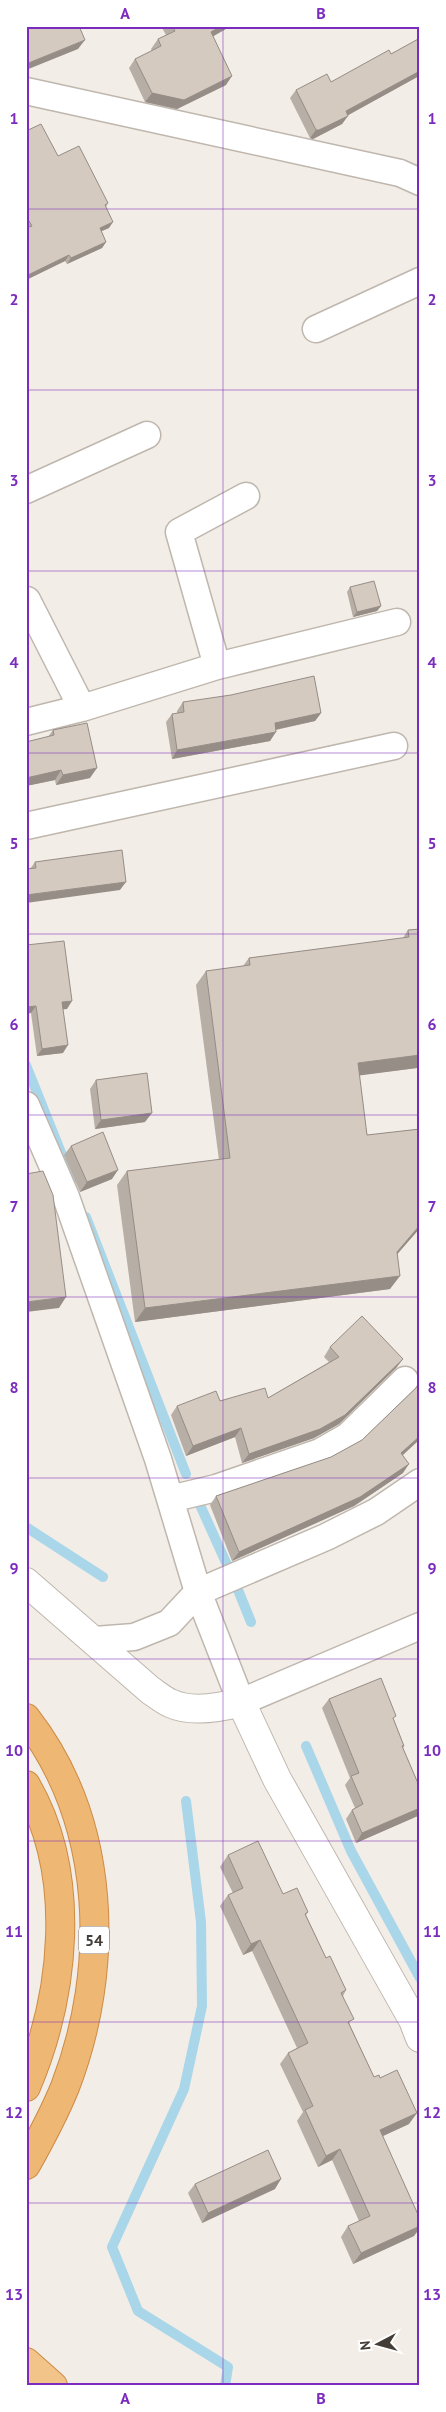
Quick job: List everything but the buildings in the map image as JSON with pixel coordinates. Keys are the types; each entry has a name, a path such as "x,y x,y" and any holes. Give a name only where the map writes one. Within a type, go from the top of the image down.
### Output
{"highway":[{"name":"54","path":"26,1718 60,1771 78,1816 90,1862 94,1906 94,1953 88,2000 78,2044 65,2087 26,2165"},
{"path":"26,1785 35,1800 50,1845 58,1888 61,1932 49,2022 26,2087"},
{"path":"26,2362 52,2386"},
{"path":"26,2368 52,2386"}],"street":[{"path":"26,91 400,174 420,182"},
{"path":"316,329 420,281"},
{"path":"26,490 147,435"},
{"path":"217,666 179,532 246,496"},
{"path":"26,600 82,708"},
{"path":"26,722 82,708 217,666 397,622"},
{"path":"26,826 394,746"},
{"path":"26,1105 66,1197 158,1459 198,1592 241,1702 277,1779 413,2020 420,2038"},
{"path":"170,1498 216,1488 320,1452 348,1436 405,1380"},
{"path":"95,1640 134,1637 169,1623 198,1592 326,1538 376,1512 420,1482"},
{"path":"26,1582 95,1640 150,1690 171,1704 193,1708 220,1708 241,1702 420,1626"}],"waterway":[{"path":"26,1065 72,1180"},
{"path":"86,1217 186,1474"},
{"path":"200,1505 228,1567"},
{"path":"26,1527 103,1577"},
{"path":"236,1585 251,1622"},
{"path":"306,1746 351,1851 420,1978"},
{"path":"186,1801 201,1922 202,2006 184,2089 112,2247 138,2311 228,2367 225,2386"}]}
